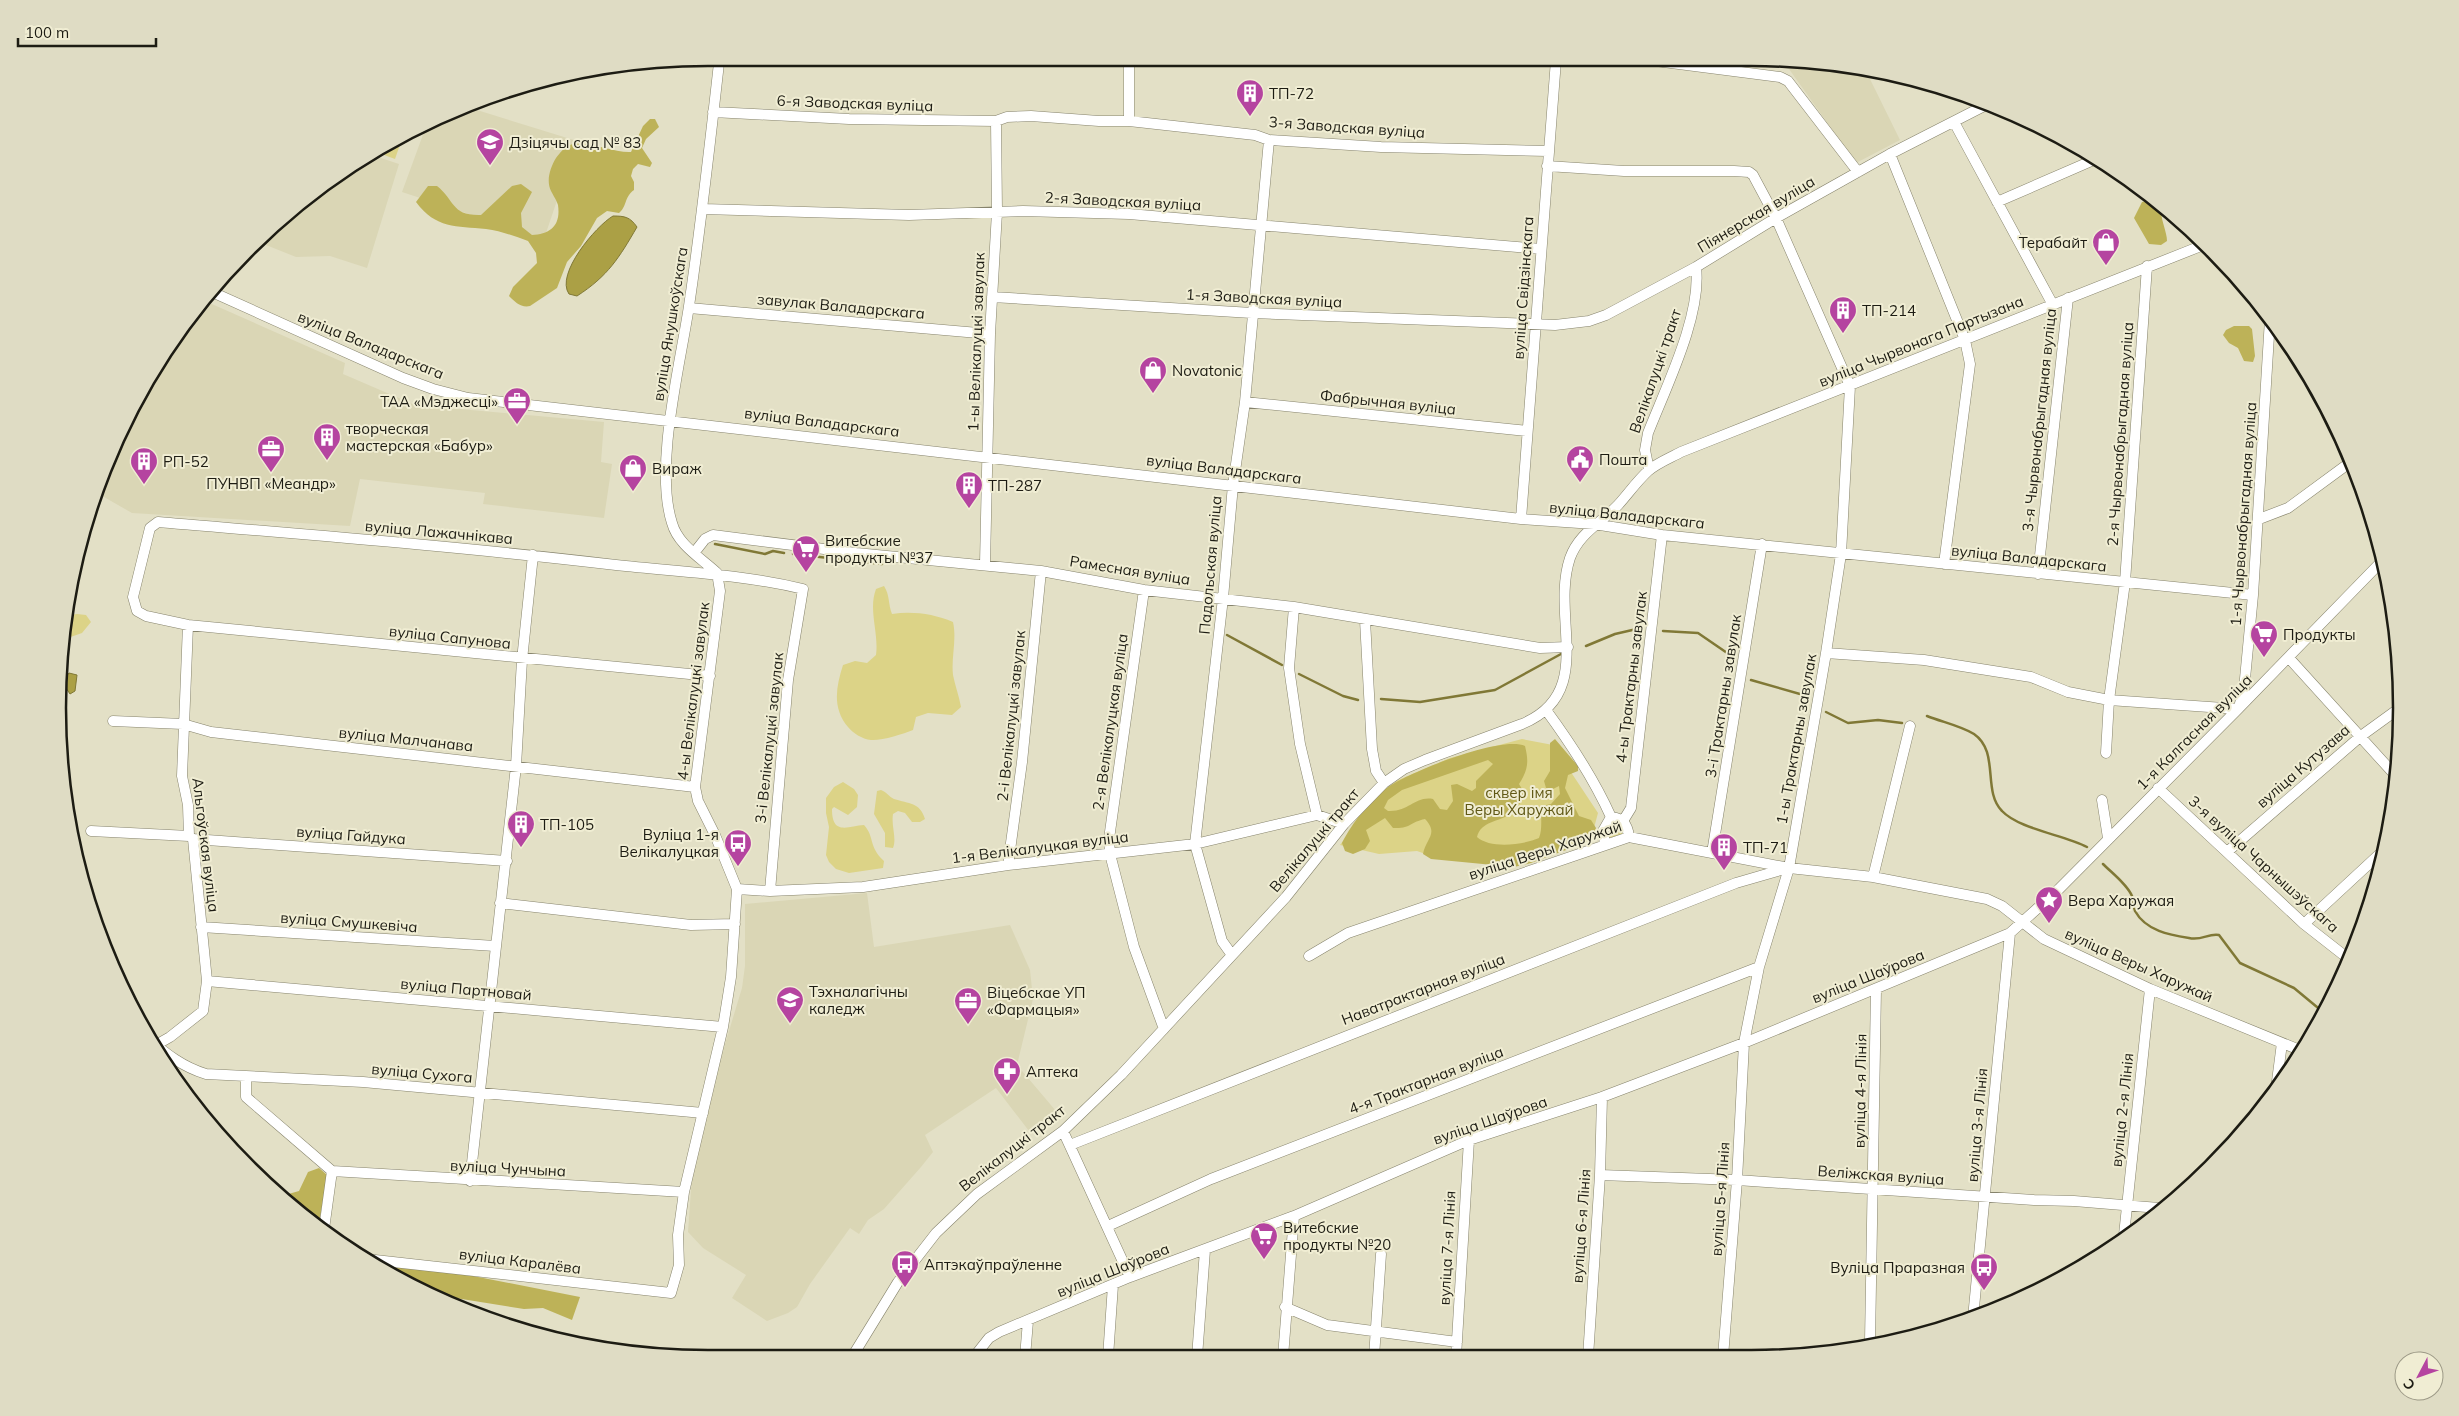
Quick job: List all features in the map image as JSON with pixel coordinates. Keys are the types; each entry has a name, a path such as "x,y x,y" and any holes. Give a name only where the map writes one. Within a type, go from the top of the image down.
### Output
{"street":[{"name":"вуліца Янушкоўскага","path":"716,573 679,539 672,524 668,507 666,470 671,420 703,209 719,66"},
{"path":"1129,66 1129,121"},
{"name":"вуліца Свідзінскага","path":"1521,518 1555,66"},
{"path":"1689,66 1780,77 1788,81 1858,172"},
{"name":"Піянерская вуліца","path":"1535,324 1555,325 1589,322 1606,315 1696,267 1776,218 1890,154 1980,108"},
{"name":"6-я Заводская вуліца","path":"714,112 850,120 996,121"},
{"name":"3-я Заводская вуліца","path":"996,121 1008,117 1031,116 1098,121 1129,121 1255,135 1269,140 1381,147 1548,151"},
{"name":"1-ы Велікалуцкі завулак","path":"985,564 990,334 997,212 996,121"},
{"name":"3-я Чырвонабрыгадная вуліца","path":"1954,122 2053,305"},
{"name":"Падольская вуліца","path":"1232,955 1222,941 1195,844 1223,598 1233,485 1245,402 1269,140"},
{"path":"1890,154 1965,340 1970,364 1944,564"},
{"path":"1996,202 2089,162"},
{"path":"1547,166 1624,171 1749,172 1753,175 1776,218 1850,386"},
{"name":"2-я Заводская вуліца","path":"703,209 909,215 997,212 1128,214 1541,249"},
{"name":"вуліца Чырвонага Партызана","path":"1649,470 1681,452 2197,247"},
{"name":"2-я Чырвонабрыгадная вуліца","path":"2106,753 2109,700 2125,582 2147,266"},
{"name":"Велікалуцкі тракт","path":"856,1350 898,1282 936,1232 977,1194 1063,1131 1121,1076 1286,897 1344,824 1384,783 1411,766 1528,722 1546,710 1557,697 1566,674 1568,647 1563,607 1566,572 1575,548 1594,524 1616,507 1649,470 1646,450 1648,433 1691,320 1697,278 1696,267"},
{"name":"вуліца Валадарскага","path":"218,295 364,361 433,389 468,398 1521,518 1594,524 1662,535 2253,595"},
{"name":"1-я Заводская вуліца","path":"992,297 1252,313 1535,324"},
{"name":"3-я Чырвонабрыгадная вуліца","path":"2038,574 2068,298"},
{"name":"завулак Валадарскага","path":"689,308 990,334"},
{"name":"1-я Чырвонабрыгадная вуліца","path":"2238,709 2244,689 2253,595 2269,330"},
{"name":"1-ы Трактарны завулак","path":"1744,1043 1759,967 1789,868 1826,653 1841,554 1850,386"},
{"name":"Фабрычная вуліца","path":"1245,402 1527,431"},
{"path":"2259,519 2288,508 2345,466"},
{"name":"вуліца Лажачнікава","path":"158,522 533,555 663,570 716,573 803,589"},
{"name":"вуліца Сапунова","path":"158,522 150,528 133,597 138,611 146,616 188,625 522,660 710,676"},
{"name":"Рамесная вуліца","path":"694,553 705,539 713,535 856,553 985,564 1041,571 1144,590 1294,607 1540,648 1568,647"},
{"name":"4-ы Трактарны завулак","path":"1623,821 1631,808 1662,535"},
{"name":"3-і Трактарны завулак","path":"1712,853 1762,544"},
{"path":"470,1181 516,766 522,660 533,555"},
{"name":"1-я Калгасная вуліца","path":"2024,922 2289,658 2376,567"},
{"name":"2-і Велікалуцкі завулак","path":"1008,865 1022,762 1041,571"},
{"name":"4-ы Велікалуцкі завулак","path":"671,1294 680,1265 678,1235 684,1192 723,1027 732,977 737,889 715,835 698,801 695,788 720,591 716,573"},
{"name":"3-і Велікалуцкі завулак","path":"770,891 788,680 803,589"},
{"name":"2-я Велікалуцкая вуліца","path":"1144,590 1109,839 1110,854 1134,947 1164,1030"},
{"path":"1294,607 1289,668 1300,744 1317,815 1344,824"},
{"path":"1365,620 1372,749 1376,771 1384,783"},
{"name":"Альгоўская вуліца","path":"160,1043 170,1038 203,1011 207,981 188,805 182,776 188,625"},
{"path":"1826,653 1924,660 2031,677 2068,692 2109,700 2238,709"},
{"path":"2289,658 2389,768"},
{"path":"1546,710 1576,750 1600,791 1611,817"},
{"name":"вуліца Кутузава","path":"2227,852 2361,736 2393,713"},
{"name":"вуліца Малчанава","path":"113,721 183,724 212,732 695,788"},
{"path":"1873,877 1910,726"},
{"name":"3-я вуліца Чарнышэўскага","path":"2158,788 2304,924 2344,955"},
{"path":"2102,800 2108,838"},
{"name":"1-я Велікалуцкая вуліца","path":"737,889 770,891 863,887 1008,865 1195,844 1317,815"},
{"path":"1611,817 1623,821 1628,828 1630,837"},
{"path":"1605,844 1603,831 1611,817"},
{"name":"вуліца Гайдука","path":"91,831 506,861"},
{"name":"вуліца Веры Харужай","path":"1309,956 1348,932 1630,837 1789,868 1873,877 1987,900 2002,906 2044,939 2150,989 2295,1048"},
{"path":"2304,924 2374,859"},
{"name":"Наватрактарная вуліца","path":"1070,1145 1736,883 1789,868"},
{"path":"500,903 691,925 735,924"},
{"name":"вуліца Шаўрова","path":"980,1350 989,1338 999,1332 1130,1277 1294,1216 1469,1140 1602,1097 1744,1043 2010,933 2024,922"},
{"name":"вуліца Смушкевіча","path":"201,927 495,946"},
{"name":"вуліца 3-я Лінія","path":"1974,1310 1986,1196 2003,986 2010,933"},
{"name":"4-я Трактарная вуліца","path":"1108,1226 1211,1179 1759,967"},
{"name":"вуліца Партновай","path":"207,981 723,1027"},
{"name":"вуліца 4-я Лінія","path":"1870,1338 1876,989"},
{"name":"вуліца 2-я Лінія","path":"2124,1230 2150,989"},
{"name":"вуліца 5-я Лінія","path":"1724,1350 1737,1180 1744,1043"},
{"path":"2278,1075 2282,1043"},
{"name":"вуліца Сухога","path":"166,1052 191,1069 206,1074 363,1082 703,1113"},
{"path":"246,1076 246,1097 332,1171 325,1223"},
{"name":"вуліца 6-я Лінія","path":"1588,1350 1600,1175 1602,1097"},
{"path":"1063,1131 1130,1277"},
{"name":"вуліца 7-я Лінія","path":"1456,1350 1469,1140"},
{"name":"вуліца Чунчына","path":"332,1171 470,1181 684,1192"},
{"name":"Веліжская вуліца","path":"1600,1175 1737,1180 2153,1208"},
{"path":"1283,1350 1285,1307 1294,1216"},
{"path":"1198,1350 1205,1250"},
{"path":"1374,1350 1381,1254"},
{"name":"вуліца Каралёва","path":"380,1260 671,1294"},
{"path":"1108,1350 1113,1285"},
{"path":"1285,1307 1327,1325 1457,1342"},
{"path":"1026,1350 1028,1321"}],"shaded area":[{"path":"1782,67 1835,72 1869,78 1900,140 1856,163 1789,69"},
{"name":"Дзіцячы сад № 83","path":"476,110 577,141 544,239 402,192 424,132"},
{"path":"379,157 399,164 367,268 330,256 296,257 265,244 317,199 351,174"},
{"path":"613,216 627,218 637,227 605,274 577,296 569,294 566,285 572,263 588,240"},
{"path":"210,303 345,363 343,374 415,405 604,422 601,462 612,464 604,518 483,504 485,493 360,479 350,526 132,513 102,496 132,424 152,387 174,351"},
{"path":"69,673 77,675 75,691 70,694 67,689"},
{"path":"867,893 874,947 1010,925 1030,970 1033,999 1017,1065 1056,1111 1029,1131 996,1088 925,1135 933,1152 921,1167 884,1209 868,1220 859,1234 850,1228 810,1284 797,1307 788,1313 767,1321 732,1298 746,1275 703,1248 688,1232 693,1162 709,1097 742,988 745,966 745,904"}],"green space":[{"path":"650,119 655,119 659,127 646,139 642,148 652,163 650,167 638,164 633,169 631,176 634,182 634,190 622,211 619,213 607,211 597,218 581,246 567,262 557,288 530,306 521,305 509,296 513,287 537,263 536,253 528,241 492,230 439,222 424,211 416,202 428,186 437,186 459,210 471,215 481,215 512,186 521,184 532,192 521,213 522,227 532,235 544,233 553,228 558,218 558,205 550,187 549,179 550,170 562,150 570,145 583,144 631,152 643,126"},
{"path":"400,145 395,159 383,155"},
{"path":"2145,201 2162,216 2167,241 2161,245 2149,244 2134,218 2142,202"},
{"path":"2234,326 2249,326 2252,329 2255,356 2253,362 2244,361 2238,348 2229,343 2223,335 2226,330"},
{"path":"884,586 892,614 923,614 953,622 953,675 961,707 952,715 928,713 916,717 913,730 886,738 871,740 855,733 843,720 839,712 837,689 843,665 855,661 867,663 876,655 873,605 876,589"},
{"path":"74,615 86,615 91,622 82,633 71,637 72,624"},
{"name":"сквер імя Веры Харужай","path":"1522,739 1553,745 1598,813 1591,839 1517,863 1431,856 1417,851 1379,854 1340,845 1365,811 1396,781 1450,758"},
{"name":"сквер імя Веры Харужай","path":"1555,739 1578,766 1578,771 1568,775 1565,788 1579,816 1591,820 1596,828 1593,837 1585,843 1531,863 1514,867 1431,859 1423,854 1431,832 1429,824 1425,819 1407,826 1393,828 1385,818 1366,830 1370,841 1365,849 1353,854 1345,851 1342,843 1351,828 1368,805 1388,787 1399,780 1456,757 1477,750 1513,744 1525,746 1527,766 1519,784 1525,794 1519,805 1512,812 1506,817 1486,825 1477,837 1490,843 1507,845 1539,838 1542,806 1551,804 1560,794 1559,786 1549,791 1544,781 1550,771 1550,743","holes":["1488,760 1493,764 1476,781 1476,788 1472,791 1457,784 1451,785 1453,801 1447,810 1440,809 1433,799 1421,800 1395,811 1388,811 1384,808 1388,800 1402,790"]},
{"path":"843,782 854,789 858,795 857,807 848,815 834,807 832,809 835,823 842,828 864,825 870,834 876,851 884,861 883,868 849,873 836,869 829,862 826,855 829,827 826,813 826,798 834,787"},
{"path":"881,790 894,799 917,807 923,813 925,819 920,822 912,822 905,813 898,811 893,814 893,848 885,847 885,833 874,814 877,791"},
{"path":"1611,824 1622,829 1622,835 1609,838 1608,829"},
{"path":"319,1168 327,1175 320,1219 289,1194 299,1191 308,1172"},
{"path":"392,1266 473,1276 580,1297 572,1320 543,1308 524,1309 455,1298"}],"waterway":[{"path":"715,544 765,554 773,551 784,553"},
{"path":"793,554 882,564"},
{"path":"1586,646 1615,634 1641,628"},
{"path":"1663,631 1698,633 1733,657"},
{"path":"1227,635 1282,665"},
{"path":"1381,699 1420,702 1495,690 1561,654"},
{"path":"1299,674 1343,696 1358,700"},
{"path":"1751,680 1807,696"},
{"path":"1826,712 1848,723 1878,720 1902,723"},
{"path":"1927,716 1969,731 1982,742 1987,751 1993,793 1996,803 2002,811 2019,823 2087,847"},
{"path":"2103,864 2127,887 2132,896 2135,911 2152,928 2194,939 2219,935 2240,963 2294,988 2318,1008"}],"place":[{"name":"ТП-72","path":"1250,117"},
{"name":"Дзіцячы сад № 83","path":"490,166"},
{"name":"Терабайт","path":"2106,266"},
{"name":"ТП-214","path":"1843,334"},
{"name":"Novatonic","path":"1153,394"},
{"name":"ТАА «Мэджесці»","path":"517,425"},
{"name":"творческая мастерская «Бабур»","path":"327,461"},
{"name":"ПУНВП «Меандр»","path":"271,473"},
{"name":"Пошта","path":"1580,483"},
{"name":"РП-52","path":"144,485"},
{"name":"Вираж","path":"633,492"},
{"name":"ТП-287","path":"969,509"},
{"name":"Витебские продукты №37","path":"806,573"},
{"name":"Продукты","path":"2264,658"},
{"name":"ТП-105","path":"521,848"},
{"name":"Вуліца 1-я Велікалуцкая","path":"738,867"},
{"name":"ТП-71","path":"1724,871"},
{"name":"Вера Харужая","path":"2049,924"},
{"name":"Тэхналагічны каледж","path":"790,1024"},
{"name":"Віцебскае УП «Фармацыя»","path":"968,1025"},
{"name":"Аптека","path":"1007,1095"},
{"name":"Витебские продукты №20","path":"1264,1260"},
{"name":"Аптэкаўпраўленне","path":"905,1288"},
{"name":"Вуліца Праразная","path":"1984,1291"}]}
